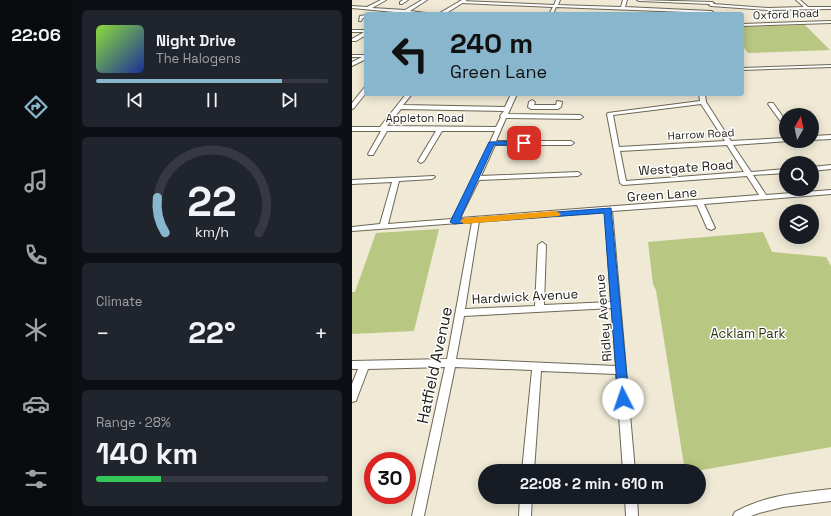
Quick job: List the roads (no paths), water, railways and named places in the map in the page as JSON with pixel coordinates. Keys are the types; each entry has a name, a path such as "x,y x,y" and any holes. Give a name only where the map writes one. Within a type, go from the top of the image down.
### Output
{"main road":[{"path":"444,12 463,1"},
{"path":"352,64 364,57"}],"street":[{"path":"368,8 384,0"},
{"path":"401,3 406,0"},
{"path":"405,12 425,0"},
{"path":"552,12 558,0"},
{"path":"622,9 625,0"},
{"path":"639,0 712,3 759,9 831,8"},
{"path":"798,0 807,8"},
{"path":"463,1 689,12"},
{"path":"757,3 759,9"},
{"path":"352,7 391,12"},
{"path":"376,12 380,10"},
{"path":"360,20 361,17 364,16"},
{"name":"Oxford Road","path":"744,25 831,22"},
{"path":"352,31 364,32"},
{"path":"354,40 364,33"},
{"path":"352,56 364,56"},
{"path":"744,69 830,67"},
{"path":"352,107 364,92"},
{"path":"371,154 384,128 407,96"},
{"path":"454,222 477,178 513,96"},
{"path":"702,96 703,102 764,198"},
{"path":"532,102 531,107 558,107 559,102"},
{"path":"616,149 610,114 703,102"},
{"path":"771,104 779,115"},
{"path":"399,107 580,117"},
{"path":"543,116 545,107"},
{"name":"Appleton Road","path":"353,130 384,128 498,129"},
{"path":"421,161 441,128"},
{"path":"819,138 831,137"},
{"name":"Harrow Road","path":"616,149 779,140"},
{"path":"492,143 571,143"},
{"name":"Westgate Road","path":"616,149 623,183 779,172"},
{"path":"819,168 831,167"},
{"path":"477,178 578,174"},
{"path":"352,182 432,178"},
{"path":"383,227 396,180"},
{"name":"Green Lane","path":"352,229 830,194"},
{"path":"700,203 711,228"},
{"name":"Ridley Avenue","path":"608,210 628,464"},
{"name":"Hatfield Avenue","path":"418,516 461,313 476,220"},
{"path":"539,308 542,245"},
{"name":"Hardwick Avenue","path":"461,313 615,305"},
{"path":"352,365 451,363 621,370"},
{"path":"352,398 364,364"},
{"path":"529,464 537,366"},
{"path":"739,516 746,511 765,505 831,495"},
{"path":"524,516 525,504"},
{"path":"631,504 632,516"}],"park label":[{"name":"Acklam Park","path":"748,333"}]}
